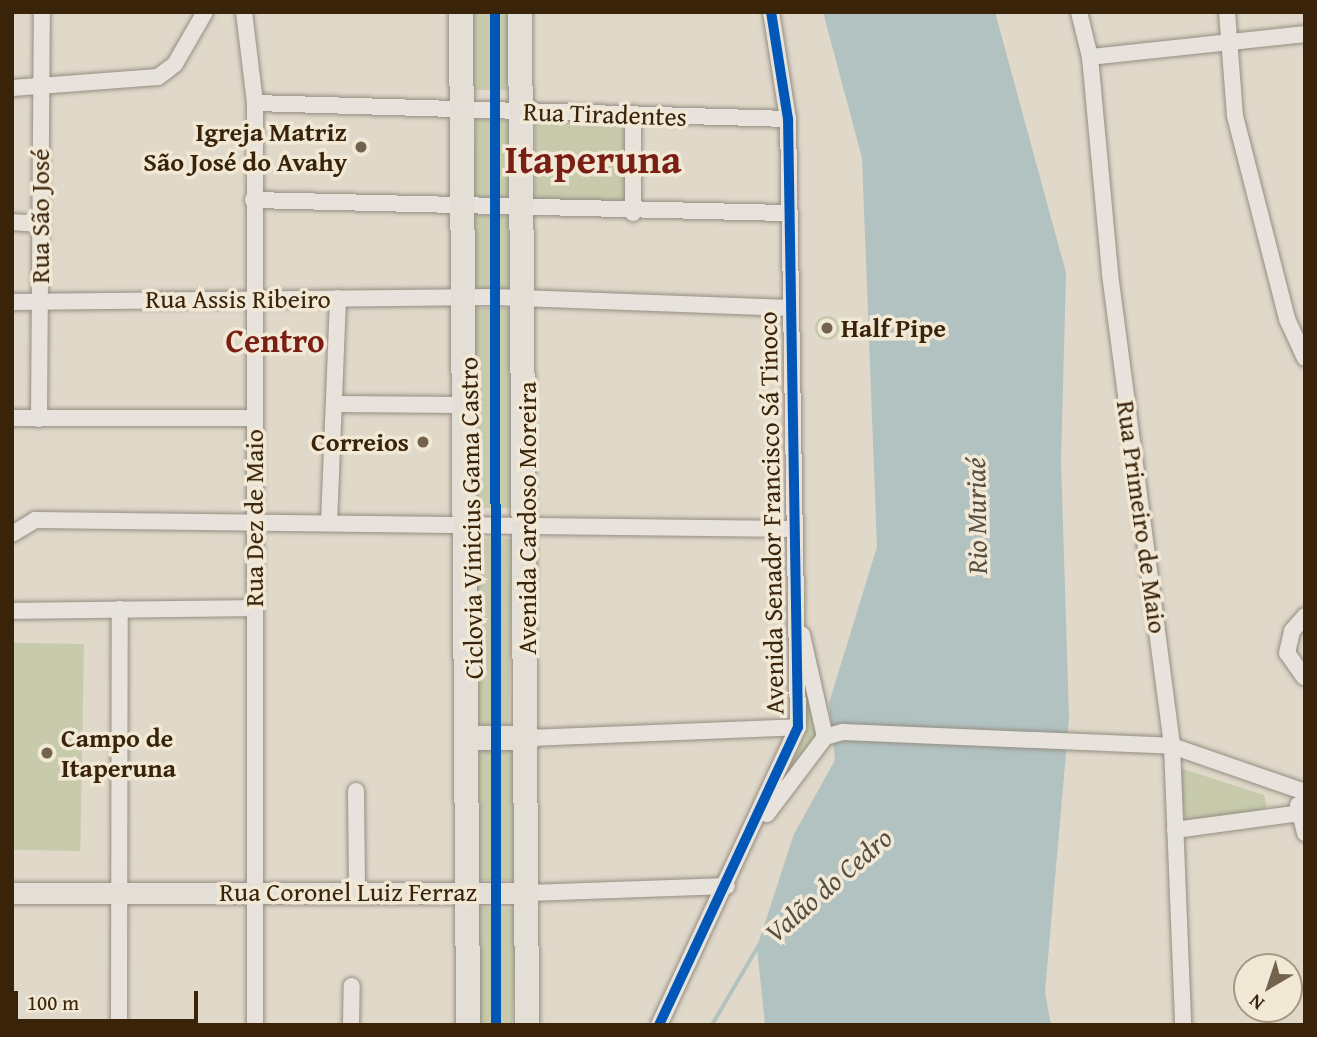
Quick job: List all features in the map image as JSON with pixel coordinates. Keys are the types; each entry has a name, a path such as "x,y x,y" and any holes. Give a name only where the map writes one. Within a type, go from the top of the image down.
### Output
{"highway":[{"path":"461,12 462,405 470,892 468,1025"},
{"name":"Avenida Cardoso Moreira","path":"520,12 526,298 529,737 527,1025"},
{"path":"466,738 529,737"}],"main road":[{"name":"Rua Coronel Luiz Ferraz","path":"12,893 529,893"}],"street":[{"name":"Rua São José","path":"39,419 41,12"},
{"path":"12,88 159,77 174,64 205,12"},
{"name":"Rua Dez de Maio","path":"244,12 255,103 252,299 255,1025"},
{"name":"Avenida Senador Francisco Sá Tinoco","path":"659,1025 727,886 798,727 798,619 793,529 786,213 788,119 771,12"},
{"name":"Rua Primeiro de Maio","path":"1079,12 1090,57 1110,274 1172,746 1183,1025"},
{"path":"1227,12 1225,44 1251,188 1287,319 1305,358"},
{"path":"1090,57 1305,34"},
{"name":"Rua Tiradentes","path":"255,103 788,119"},
{"path":"633,115 633,213"},
{"path":"253,200 463,209 786,213"},
{"path":"12,222 39,224"},
{"name":"Rua Assis Ribeiro","path":"12,302 526,298 789,308"},
{"path":"329,523 338,299"},
{"path":"335,404 462,405"},
{"path":"12,418 254,418"},
{"path":"12,534 35,520 526,523 793,529"},
{"path":"119,1025 116,892 120,608"},
{"path":"12,611 255,608"},
{"path":"1304,677 1287,653 1292,631 1305,616"},
{"path":"798,619 825,737"},
{"path":"529,737 798,727"},
{"path":"754,828 825,737 843,732 1172,746 1299,792 1305,834"},
{"path":"356,791 357,892"},
{"path":"1175,830 1300,813"},
{"name":"Rua Coronel Luiz Ferraz","path":"529,893 727,886"},
{"path":"351,1025 352,986"}],"green space":[{"path":"473,12 511,12 511,90 473,90"},
{"path":"535,117 628,117 628,204 535,204"},
{"path":"476,119 515,121 511,201 472,199"},
{"path":"473,215 512,216 511,291 472,290"},
{"path":"474,308 515,308 515,508 474,508"},
{"name":"Half Pipe","path":"827,316 836,319 839,328 836,337 827,340 818,337 815,328 818,319"},
{"path":"471,538 512,539 509,725 468,724"},
{"name":"Campo de Itaperuna","path":"12,643 84,644 80,851 12,850"},
{"path":"804,666 817,737 775,795 806,733"},
{"path":"479,745 516,745 516,880 479,880"},
{"path":"1183,769 1264,795 1267,806 1259,813 1186,821 1176,778"},
{"path":"476,907 518,909 512,1025 470,1025"}],"water":[{"name":"Rio Muriaé","path":"823,12 995,12 1066,273 1061,461 1069,719 1045,992 1051,1025 765,1025 757,947 794,834 835,760 829,703 877,547 862,158"}],"waterway":[{"name":"Valão do Cedro","path":"712,1025 759,945"}],"cycle path":[{"name":"Ciclovia Vinicius Gama Castro","path":"495,12 496,1025"},
{"path":"659,1025 798,727 788,119 771,12"}],"place":[{"name":"Igreja Matriz São José do Avahy","path":"361,147"},
{"name":"Half Pipe","path":"827,328"},
{"name":"Correios","path":"423,442"},
{"name":"Campo de Itaperuna","path":"47,753"}],"district":[{"name":"Itaperuna","path":"593,159"},
{"name":"Centro","path":"275,341"}]}
